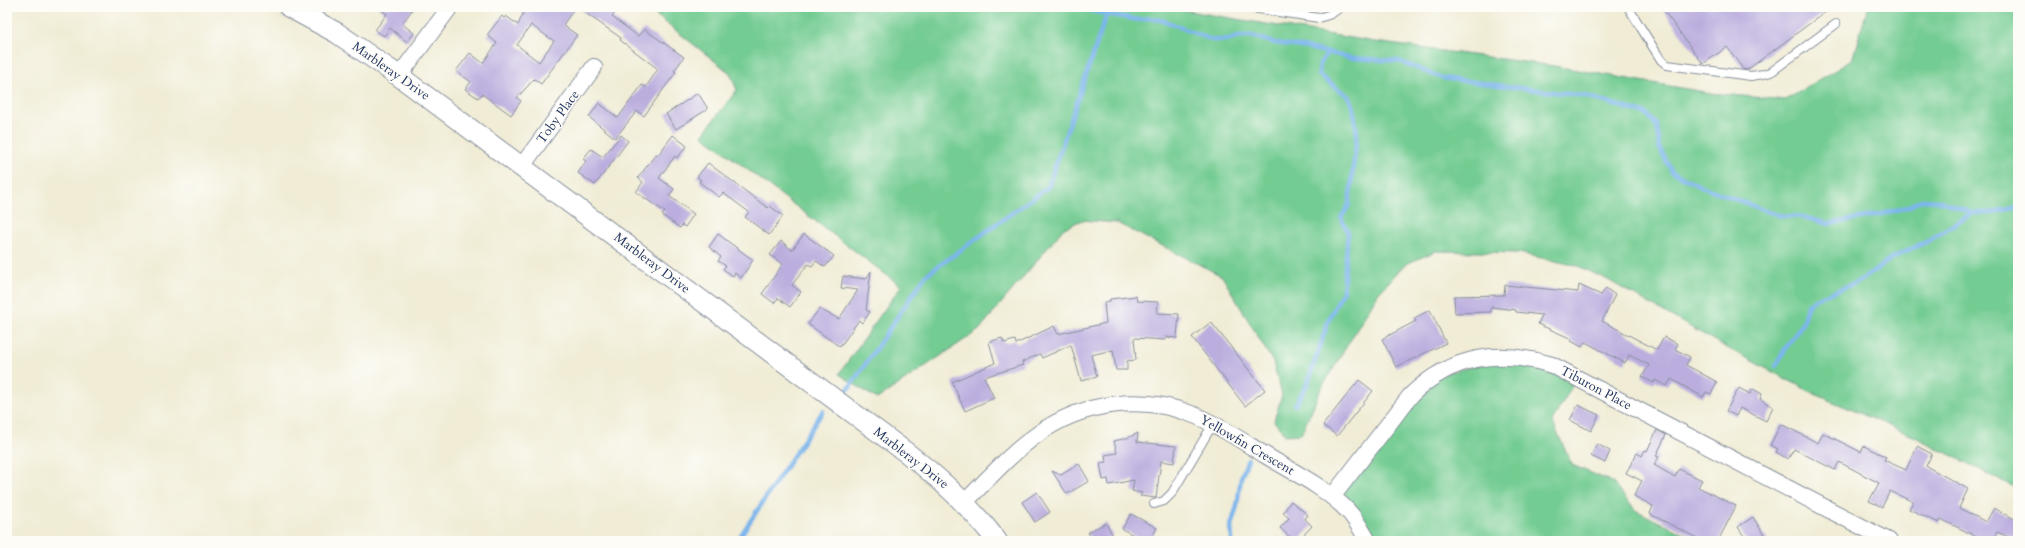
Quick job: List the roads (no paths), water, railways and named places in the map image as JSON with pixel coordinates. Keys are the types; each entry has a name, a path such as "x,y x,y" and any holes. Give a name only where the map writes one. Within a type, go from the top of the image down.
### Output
{"street":[{"name":"Marbleray Drive","path":"289,7 310,12 337,33 399,76 907,453 933,473 965,502 998,541"},
{"path":"399,76 450,7"},
{"name":"Toby Place","path":"522,166 594,68"},
{"name":"Tiburon Place","path":"1332,497 1411,395 1423,383 1459,363 1478,358 1514,356 1552,365 1889,541"},
{"name":"Yellowfin Crescent","path":"965,502 1021,447 1057,421 1106,404 1135,403 1164,406 1194,415 1213,424 1332,497 1348,511 1368,541"}],"lane":[{"path":"1245,7 1318,18 1331,14 1341,7"},
{"path":"1628,7 1661,60 1666,65 1751,76 1771,72 1836,24"},
{"path":"1154,504 1164,501 1172,493 1213,424"}],"waterway":[{"path":"1078,7 1139,20 1149,18 1165,21 1212,40 1229,40 1242,36 1252,36 1275,43 1308,48 1352,58 1399,61 1442,78 1585,96 1647,114 1657,126 1659,147 1672,172 1701,186 1777,215 1803,217 1829,224 1886,213 1910,206 1921,200 1941,201 1972,213 1992,213 2018,207"},
{"path":"845,394 926,275 1048,187 1107,13"},
{"path":"1295,405 1307,385 1329,319 1343,291 1348,232 1341,218 1349,205 1357,134 1353,107 1348,96 1319,75 1320,63 1328,53"},
{"path":"1776,366 1785,349 1802,324 1807,306 1815,299 1858,282 1894,257 1926,242 1972,213"},
{"path":"737,541 823,411"},
{"path":"1232,541 1231,526 1237,506 1241,478 1248,459"}]}
